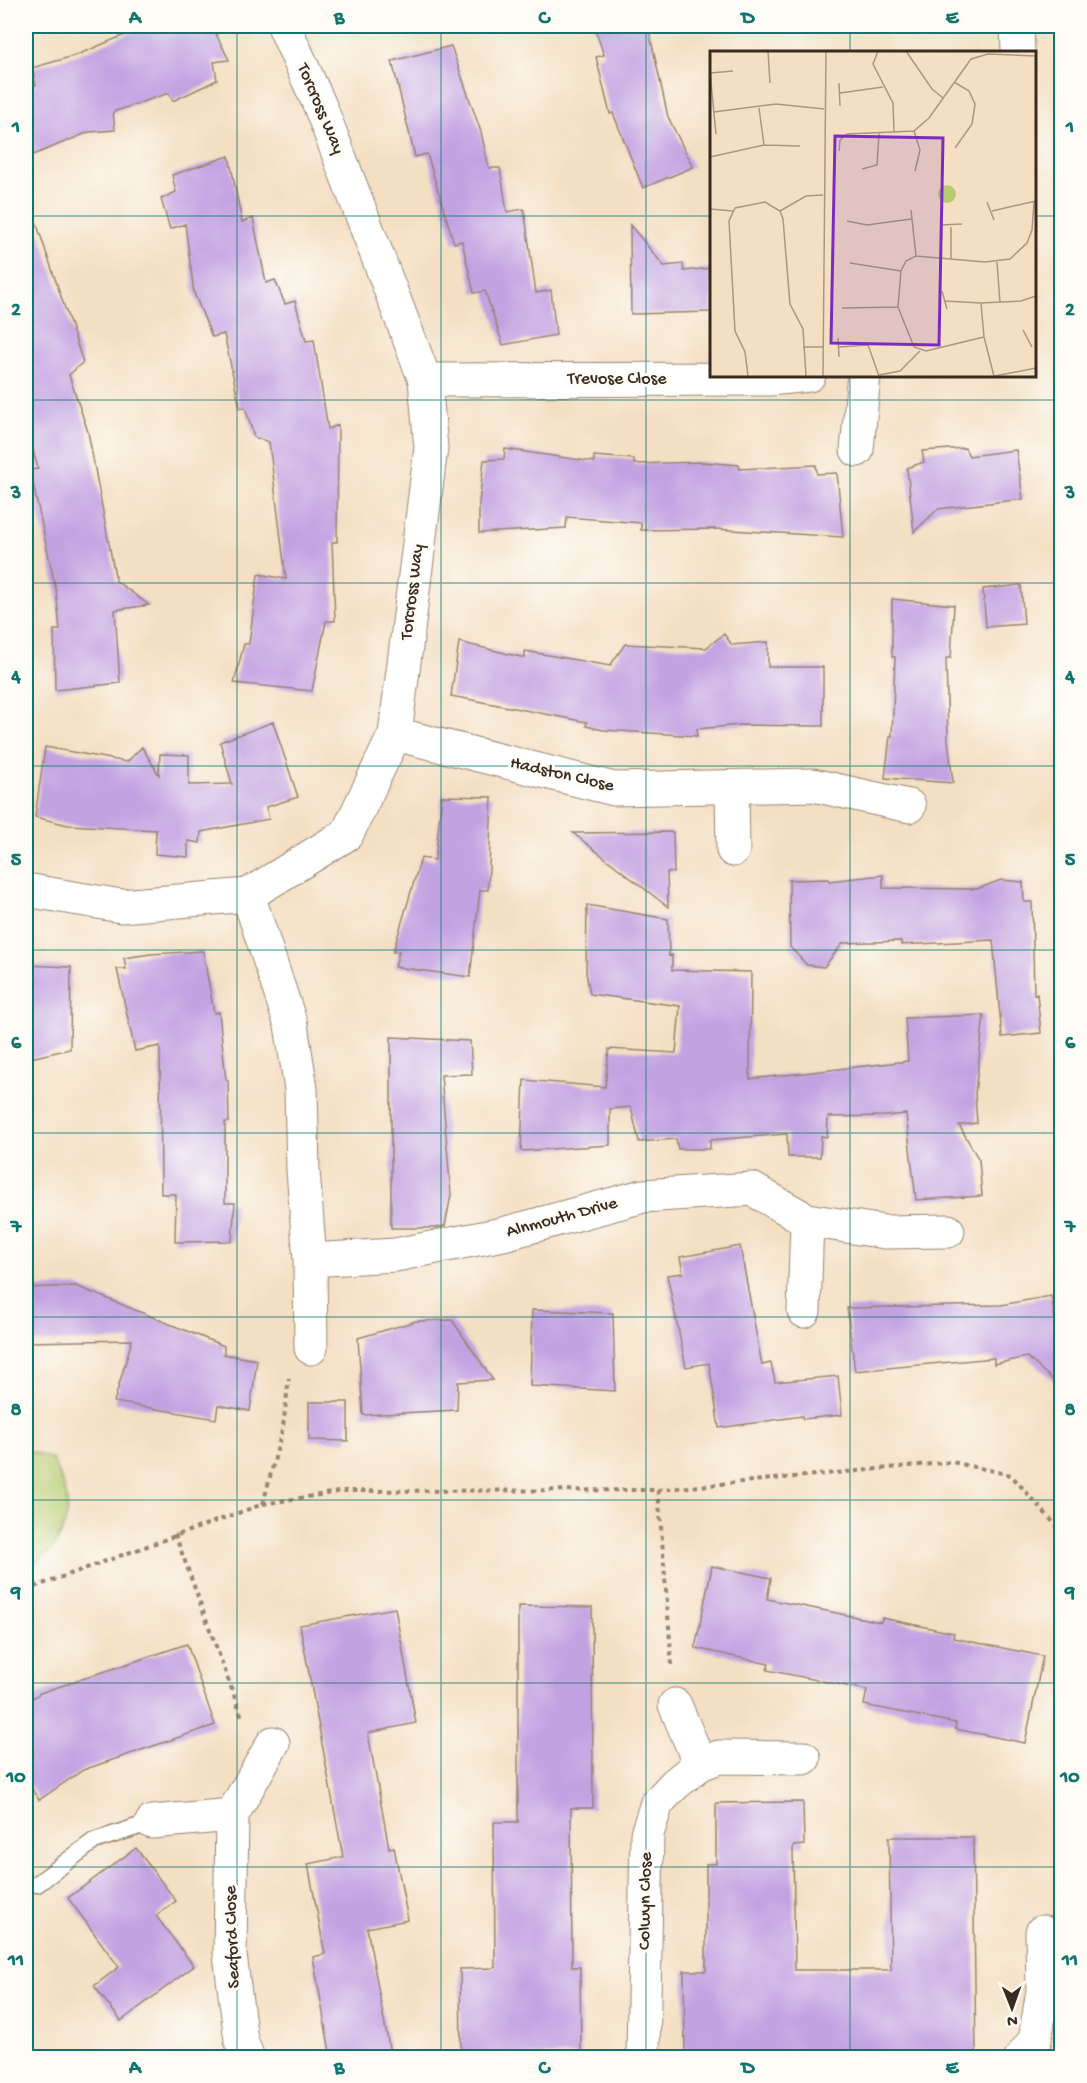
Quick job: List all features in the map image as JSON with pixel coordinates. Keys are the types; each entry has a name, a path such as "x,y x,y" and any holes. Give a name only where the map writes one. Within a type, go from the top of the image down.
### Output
{"street":[{"name":"Torcross Way","path":"26,890 121,906 248,895 347,834 395,734 430,448 425,380 320,106 284,26"},
{"path":"1017,26 1018,51"},
{"name":"Trevose Close","path":"425,380 770,379 799,376"},
{"path":"857,450 864,376"},
{"name":"Hadston Close","path":"395,734 614,789 813,785 909,806"},
{"path":"732,787 733,850"},
{"path":"248,895 291,1025 301,1089 303,1170 310,1260 311,1348"},
{"name":"Alnmouth Drive","path":"310,1260 395,1255 504,1234 643,1196 752,1189 807,1220 885,1232 948,1231"},
{"path":"804,1311 807,1220"},
{"path":"675,1705 700,1764"},
{"path":"152,1822 232,1815 267,1755"},
{"name":"Colwyn Close","path":"642,2058 647,1834 657,1803 675,1784 700,1764 719,1757 804,1758"},
{"name":"Seaford Close","path":"232,1815 230,1954 241,2040 248,2058"},
{"path":"1021,2058 1035,2040 1043,1990 1042,1932"}],"lane":[{"path":"37,1884 94,1841 152,1822"}],"path":[{"path":"263,1504 283,1427 290,1364 311,1348"},
{"path":"26,1590 263,1504 344,1491 658,1490 952,1462 1011,1475 1062,1532"},
{"path":"658,1490 675,1705"},
{"path":"176,1534 267,1755"}],"green space":[{"path":"26,1450 52,1459 64,1486 67,1514 60,1536 53,1546 46,1555 26,1567"}],"building":[{"path":"146,26 212,26 229,60 214,62 217,80 173,101 169,93 113,112 115,130 89,132 26,158 26,88 36,85 32,68 77,55"},
{"path":"594,26 648,26 668,117 693,167 643,188 613,113 610,114 596,57 604,55"},
{"path":"451,46 481,132 489,168 500,168 507,212 524,209 536,293 551,290 556,335 503,345 485,291 474,293 462,241 454,243 427,154 415,157 392,61"},
{"path":"229,156 242,222 253,218 266,283 275,280 285,304 295,301 306,341 314,340 328,429 338,425 337,542 332,542 335,621 326,621 312,691 234,683 244,644 249,644 258,574 286,579 269,442 254,437 245,407 240,408 224,334 212,337 194,293 185,224 170,229 161,199 176,192 172,175"},
{"path":"32,210 83,362 69,375 88,432 116,581 149,605 115,610 120,683 55,690 54,630 60,630 56,590 30,470 38,469 26,423 26,211"},
{"path":"630,225 664,266 683,264 684,271 710,268 710,312 631,314"},
{"path":"965,448 969,456 1016,450 1023,499 938,509 914,532 907,468 924,462 922,451"},
{"path":"505,449 594,462 594,456 634,459 634,464 703,462 739,465 740,469 816,465 817,474 837,473 843,537 715,529 641,530 641,523 567,517 566,528 479,533 479,503 484,460 504,459"},
{"path":"1021,585 1024,624 986,627 983,589"},
{"path":"892,599 954,605 951,658 946,658 948,739 953,783 885,778 890,736 892,736 895,657 892,657"},
{"path":"724,634 732,645 768,642 768,667 823,667 823,726 740,725 697,729 697,736 603,730 586,726 587,722 451,696 459,642 525,658 525,651 610,666 625,644 706,648"},
{"path":"273,722 298,797 266,807 269,819 201,832 200,843 188,841 188,857 155,854 156,830 68,825 35,817 45,747 127,762 142,747 159,775 160,754 189,755 189,785 232,784 220,742"},
{"path":"442,796 492,797 488,890 480,890 470,977 395,967 399,951 393,952 421,858 435,860"},
{"path":"673,832 674,873 667,872 668,907 573,833"},
{"path":"883,875 883,888 977,889 1001,880 1023,882 1024,902 1032,902 1034,995 1037,994 1041,1033 1002,1037 993,940 901,945 901,941 843,943 824,967 807,965 790,947 789,880 829,879 829,881"},
{"path":"587,905 668,919 669,956 672,955 672,970 751,972 750,1079 908,1061 905,1018 984,1015 975,1094 977,1123 959,1125 979,1160 982,1196 916,1200 906,1114 828,1117 827,1137 821,1136 820,1157 788,1157 787,1134 710,1140 710,1149 678,1149 676,1139 639,1142 631,1107 610,1109 610,1145 521,1151 524,1080 605,1087 609,1049 676,1053 680,1006 590,994 586,973"},
{"path":"203,951 214,1013 219,1012 226,1080 228,1080 229,1122 225,1122 225,1203 235,1203 232,1241 175,1242 176,1194 161,1194 160,1046 135,1051 117,969 126,969 124,958"},
{"path":"26,965 71,967 70,1049 26,1059"},
{"path":"391,1037 470,1041 472,1074 441,1075 451,1195 445,1226 391,1228"},
{"path":"740,1246 762,1365 771,1363 775,1382 838,1376 842,1415 803,1419 802,1416 719,1428 709,1363 686,1367 667,1275 683,1273 680,1257"},
{"path":"76,1286 224,1346 224,1354 257,1360 250,1411 218,1405 216,1419 114,1402 132,1340 26,1342 26,1288"},
{"path":"1051,1296 1062,1361 1062,1388 1027,1357 994,1364 994,1358 855,1371 847,1308 1001,1305"},
{"path":"532,1310 613,1313 615,1391 530,1386"},
{"path":"452,1320 493,1380 458,1382 457,1410 363,1415 358,1338 416,1321"},
{"path":"309,1402 348,1402 348,1441 309,1440"},
{"path":"712,1566 771,1578 767,1599 881,1622 882,1618 954,1633 953,1638 1043,1656 1025,1743 955,1729 956,1723 864,1705 867,1690 767,1670 769,1664 695,1648"},
{"path":"518,1606 592,1607 593,1808 571,1808 572,1967 580,1967 581,2055 461,2056 460,1969 495,1968 494,1822 518,1822"},
{"path":"395,1608 416,1723 368,1733 389,1848 394,1847 408,1920 367,1928 391,2058 331,2058 313,1957 325,1954 308,1864 343,1857 300,1625"},
{"path":"187,1644 215,1725 83,1770 39,1800 26,1780 26,1703 40,1693"},
{"path":"803,1802 804,1845 793,1846 795,1970 891,1970 889,1837 973,1837 976,2058 892,2058 892,2054 685,2056 684,1971 706,1971 706,1864 716,1864 716,1803"},
{"path":"136,1848 176,1901 156,1916 194,1966 121,2021 94,1986 119,1967 68,1898"}]}
